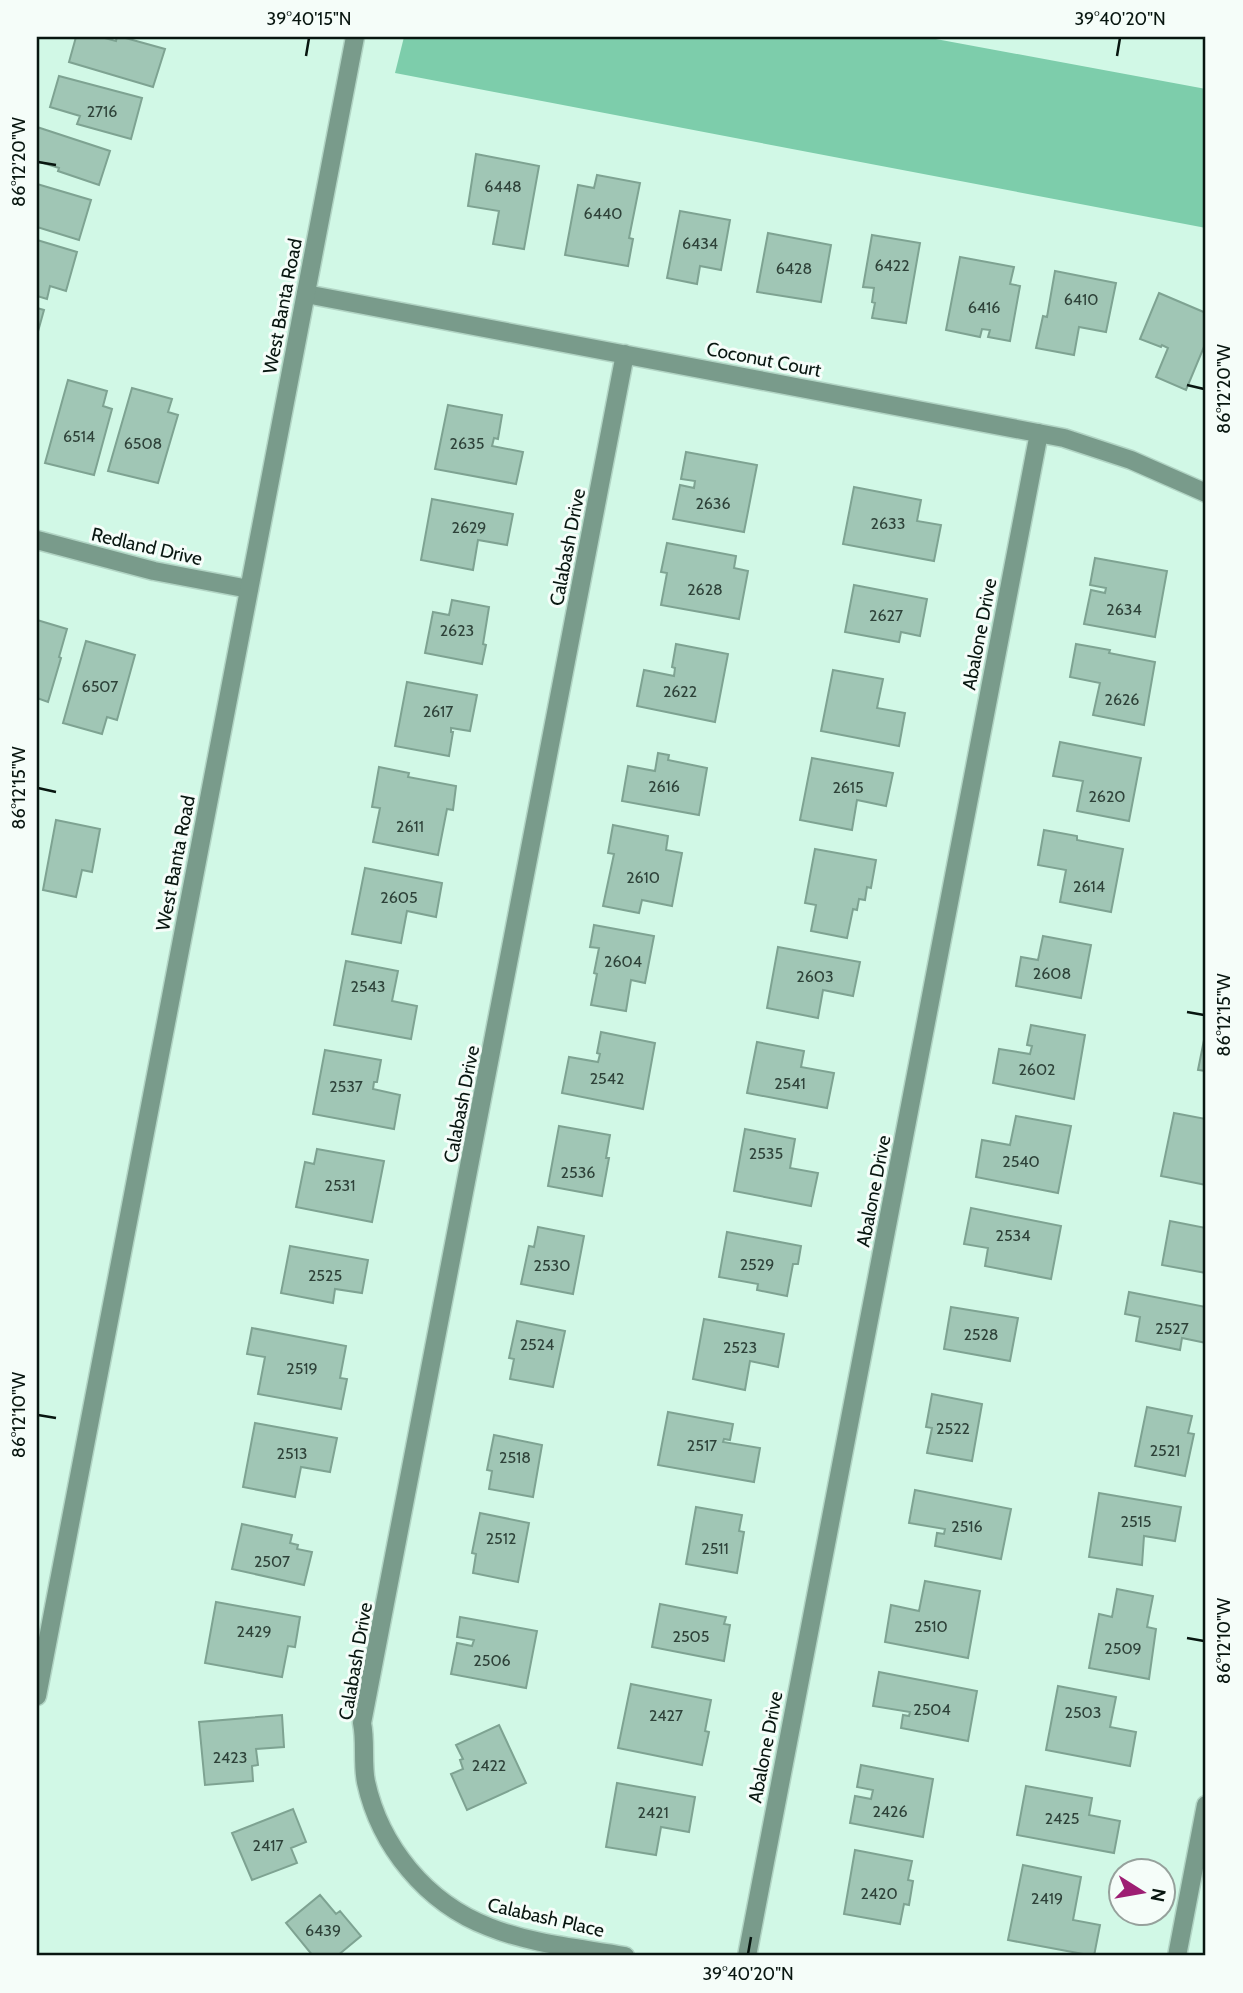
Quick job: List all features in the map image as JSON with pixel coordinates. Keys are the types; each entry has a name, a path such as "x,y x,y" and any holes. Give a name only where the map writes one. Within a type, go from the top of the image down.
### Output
{"street":[{"name":"West Banta Road","path":"37,1696 355,37"},
{"name":"Coconut Court","path":"306,294 1064,438 1109,451 1206,493"},
{"name":"Calabash Drive","path":"399,1856 381,1825 366,1783 362,1723 625,354"},
{"name":"Abalone Drive","path":"747,1956 1039,433"},
{"name":"Redland Drive","path":"37,540 154,571 249,589"},
{"path":"1177,1956 1206,1805"},
{"name":"Calabash Place","path":"399,1856 428,1891 477,1923 522,1937 625,1956"}],"green space":[{"path":"404,37 925,37 1206,89 1206,228 395,73"}],"building":[{"path":"76,37 101,37 116,41 117,37 122,37 165,49 153,87 69,62"},
{"path":"59,76 142,98 131,139 77,124 80,116 50,107"},
{"path":"37,127 110,151 99,185 37,161"},
{"path":"476,154 539,166 524,249 493,244 499,211 468,206"},
{"path":"597,175 640,183 629,238 633,239 628,266 565,255 578,185 594,188"},
{"path":"37,184 91,200 79,240 37,227"},
{"path":"680,211 730,220 721,270 700,266 697,284 667,278"},
{"path":"768,233 831,245 821,302 757,292"},
{"path":"872,235 920,243 906,323 872,318 874,288 863,287"},
{"path":"37,240 77,252 66,291 50,286 47,299 37,296"},
{"path":"960,257 1014,267 1010,284 1020,286 1010,341 988,337 990,330 982,329 980,337 946,330"},
{"path":"1055,271 1116,283 1106,332 1079,327 1074,355 1036,348 1043,316 1047,317"},
{"path":"1159,293 1206,313 1206,342 1186,390 1156,377 1168,348 1140,339"},
{"path":"37,308 44,310 37,335"},
{"path":"68,380 107,391 103,406 112,409 94,475 45,463"},
{"path":"132,388 172,399 168,412 178,415 158,483 108,471"},
{"path":"448,405 502,415 498,439 494,438 492,446 523,452 516,484 435,469"},
{"path":"686,452 757,465 744,532 673,519 680,485 694,488 695,481 681,479"},
{"path":"854,487 921,500 917,521 941,525 934,561 843,544"},
{"path":"432,499 513,514 507,545 478,540 473,570 421,560"},
{"path":"667,543 736,556 734,568 748,571 739,619 661,605 667,573 661,572"},
{"path":"1095,558 1167,571 1155,637 1084,624 1091,590 1105,593 1106,588 1090,585"},
{"path":"854,585 927,599 920,636 901,632 899,642 845,632"},
{"path":"452,600 489,607 482,664 425,653 433,612 449,615"},
{"path":"37,620 67,629 48,702 37,698"},
{"path":"86,641 135,655 117,720 107,717 102,734 63,723"},
{"path":"676,644 728,654 715,722 637,706 644,670 674,676 675,668 672,667"},
{"path":"1076,644 1155,662 1144,725 1093,715 1100,683 1070,677"},
{"path":"833,670 883,679 877,708 905,713 899,746 821,731"},
{"path":"407,682 477,695 470,731 451,728 453,732 449,756 395,746"},
{"path":"1060,742 1141,758 1129,821 1077,811 1083,781 1053,776"},
{"path":"658,753 669,755 668,760 707,768 699,815 622,801 628,766 655,771"},
{"path":"812,758 893,773 886,806 857,800 852,830 800,820"},
{"path":"379,767 409,773 408,777 456,786 453,810 447,809 438,855 373,842 380,808 372,807"},
{"path":"56,820 100,829 92,872 82,870 76,897 43,890"},
{"path":"613,825 668,836 666,850 682,853 672,906 642,900 639,913 603,906 614,854 608,853"},
{"path":"1044,830 1123,849 1111,912 1060,902 1066,870 1038,865"},
{"path":"815,849 876,860 871,888 867,887 865,900 859,899 857,910 853,909 847,938 811,931 816,905 805,903"},
{"path":"365,868 442,883 436,917 407,911 401,943 352,934"},
{"path":"594,925 654,936 645,983 631,980 626,1011 591,1005 599,948 590,947"},
{"path":"1043,936 1091,945 1081,998 1016,986 1021,957 1038,960"},
{"path":"778,947 860,962 853,996 823,990 818,1018 767,1008"},
{"path":"346,961 398,971 392,1001 417,1006 411,1039 334,1025"},
{"path":"1031,1025 1085,1035 1074,1099 993,1083 999,1049 1030,1054 1032,1046 1027,1045"},
{"path":"1206,1030 1206,1071 1198,1070"},
{"path":"601,1032 655,1043 643,1109 562,1093 569,1057 598,1062"},
{"path":"757,1042 804,1051 801,1067 834,1073 827,1108 747,1093"},
{"path":"325,1050 381,1060 373,1089 400,1095 394,1129 313,1114"},
{"path":"1174,1113 1206,1119 1206,1185 1161,1176"},
{"path":"1016,1116 1071,1126 1058,1193 976,1177 982,1140 1010,1145"},
{"path":"559,1126 610,1135 602,1196 548,1186"},
{"path":"745,1129 795,1139 790,1168 818,1173 811,1206 734,1191"},
{"path":"317,1149 384,1161 372,1222 296,1207 305,1162 314,1164"},
{"path":"971,1208 1061,1226 1051,1279 985,1266 988,1248 964,1244"},
{"path":"1170,1221 1206,1228 1206,1273 1162,1265"},
{"path":"538,1227 584,1236 573,1294 521,1284 529,1246 534,1247"},
{"path":"727,1232 801,1246 798,1264 793,1264 787,1296 757,1290 758,1284 719,1277"},
{"path":"290,1246 368,1260 362,1293 335,1289 333,1303 281,1293"},
{"path":"1129,1292 1206,1307 1206,1343 1182,1338 1180,1350 1136,1341 1140,1317 1125,1314"},
{"path":"951,1307 1018,1318 1010,1361 944,1349"},
{"path":"704,1319 784,1334 778,1367 750,1361 745,1390 693,1379"},
{"path":"517,1321 565,1331 553,1387 510,1379 514,1359 509,1358"},
{"path":"252,1328 346,1346 340,1378 347,1379 341,1409 258,1394 265,1357 247,1354"},
{"path":"932,1394 982,1404 972,1461 927,1453 932,1428 926,1427"},
{"path":"1147,1407 1192,1416 1188,1433 1194,1434 1185,1476 1135,1466"},
{"path":"668,1412 733,1424 730,1440 724,1439 723,1442 760,1448 754,1482 658,1465"},
{"path":"255,1423 337,1438 330,1472 301,1467 295,1497 243,1487"},
{"path":"494,1435 542,1445 533,1497 489,1489 492,1471 487,1470"},
{"path":"915,1490 1011,1509 1001,1559 935,1546 937,1533 944,1534 945,1529 909,1523"},
{"path":"1099,1493 1181,1507 1175,1541 1144,1536 1142,1565 1089,1557"},
{"path":"696,1507 742,1515 739,1531 744,1532 737,1573 686,1564"},
{"path":"480,1513 529,1523 518,1582 473,1573 476,1554 472,1553"},
{"path":"242,1524 292,1535 290,1543 298,1545 297,1549 312,1552 304,1585 232,1569"},
{"path":"925,1581 980,1591 968,1658 885,1642 891,1605 919,1611"},
{"path":"1117,1589 1153,1596 1147,1627 1156,1629 1149,1679 1089,1668 1099,1614 1112,1617"},
{"path":"216,1602 300,1617 295,1647 288,1646 282,1677 205,1663"},
{"path":"660,1604 726,1617 724,1624 730,1625 724,1661 652,1647"},
{"path":"460,1617 537,1631 526,1688 451,1674 457,1643 472,1646 474,1640 457,1637"},
{"path":"879,1672 977,1691 968,1741 901,1728 903,1715 909,1716 910,1712 873,1706"},
{"path":"631,1684 711,1700 705,1731 709,1732 702,1765 618,1748"},
{"path":"1058,1686 1116,1697 1110,1727 1136,1732 1130,1766 1046,1750"},
{"path":"282,1715 284,1747 256,1749 258,1765 252,1766 253,1781 205,1785 199,1722"},
{"path":"499,1725 526,1783 467,1810 451,1774 463,1769 460,1760 463,1759 456,1745"},
{"path":"861,1765 933,1779 923,1837 850,1823 855,1796 871,1799 873,1790 857,1787"},
{"path":"617,1783 695,1797 689,1832 661,1827 656,1855 606,1847"},
{"path":"1026,1786 1092,1798 1089,1815 1120,1821 1114,1853 1017,1835"},
{"path":"293,1809 306,1842 291,1848 297,1863 252,1880 232,1833"},
{"path":"855,1850 912,1861 908,1880 913,1881 909,1905 904,1904 900,1924 844,1914"},
{"path":"1023,1865 1081,1877 1073,1920 1100,1925 1094,1956 1008,1940"},
{"path":"320,1895 336,1914 340,1911 361,1936 337,1956 313,1956 286,1923"}]}
